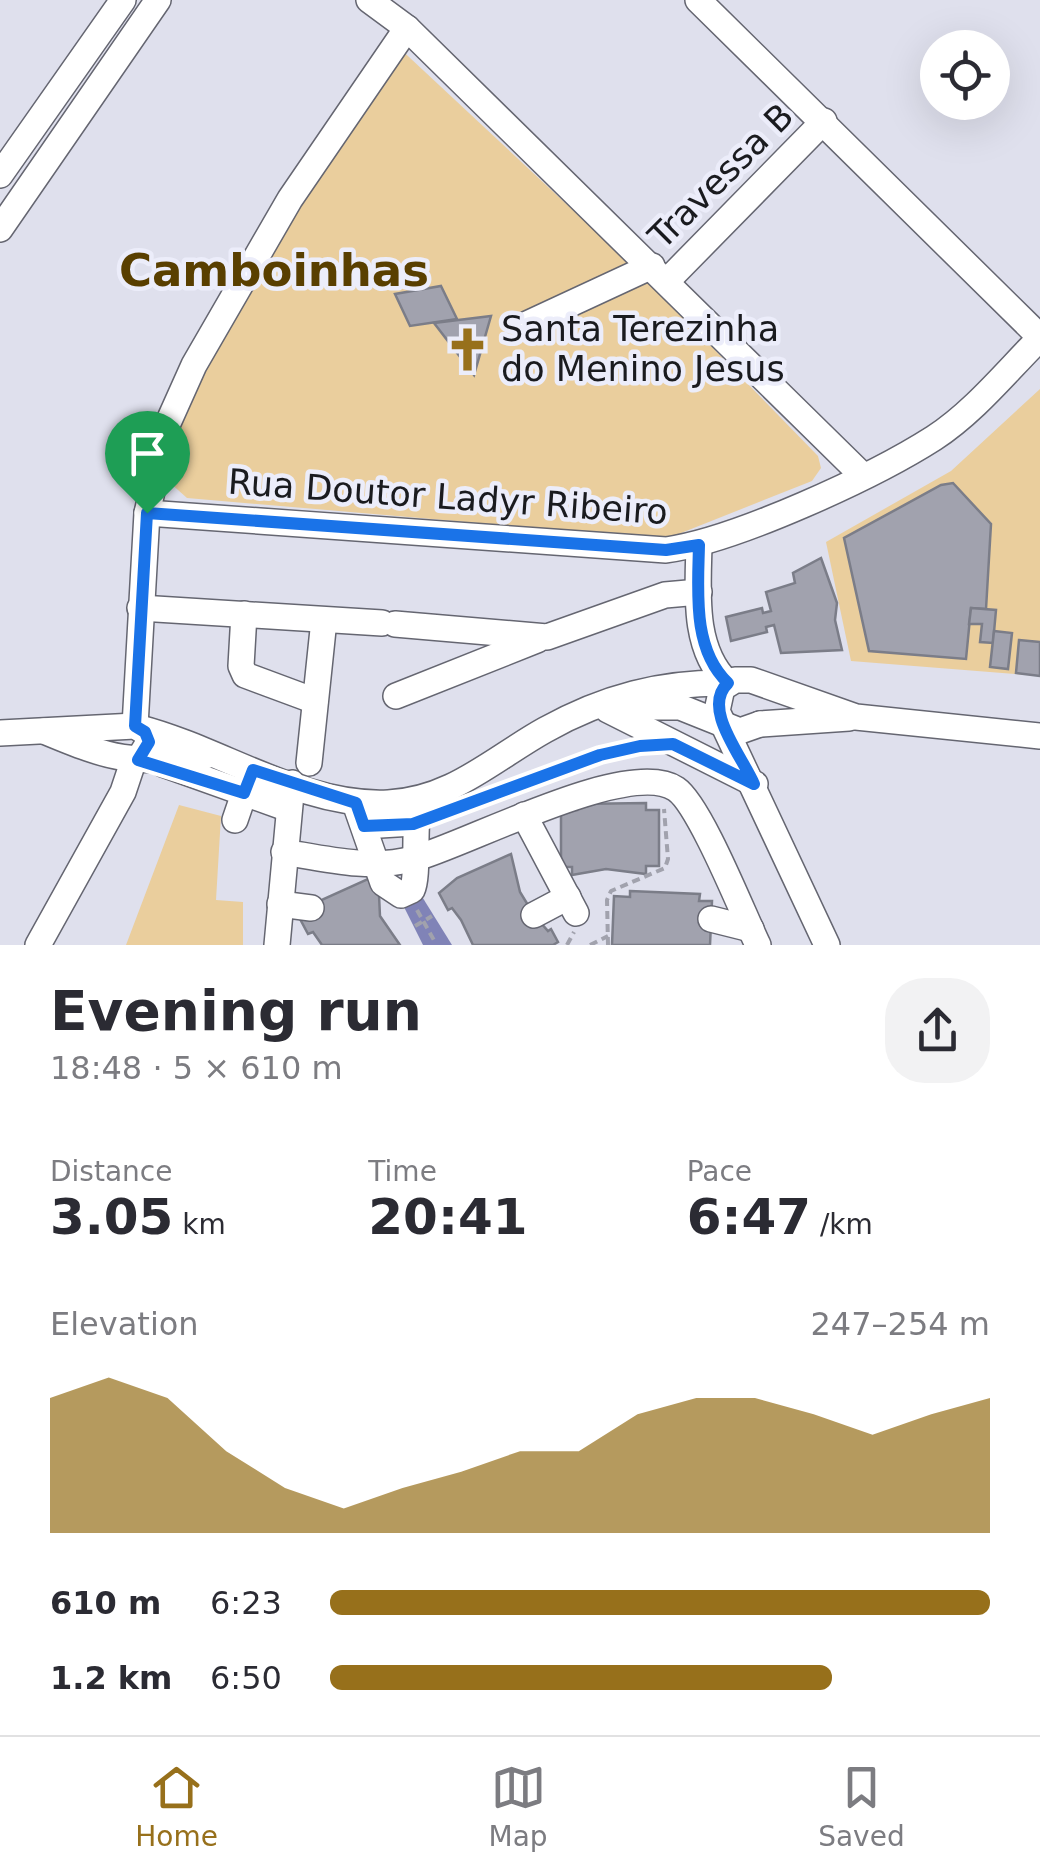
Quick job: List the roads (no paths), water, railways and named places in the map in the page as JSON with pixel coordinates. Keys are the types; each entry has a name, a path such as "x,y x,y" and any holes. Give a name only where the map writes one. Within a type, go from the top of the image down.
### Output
{"street":[{"path":"0,176 123,0"},
{"path":"0,229 158,0"},
{"path":"368,0 407,28 862,475"},
{"path":"698,0 1040,337"},
{"path":"133,727 147,513 164,437 194,366 290,199 407,28"},
{"name":"Travessa B","path":"660,273 824,121"},
{"path":"527,324 660,273"},
{"name":"Rua Doutor Ladyr Ribeiro","path":"147,513 666,550 699,545 862,475 935,437 1040,337"},
{"path":"699,545 699,592 708,656 728,683"},
{"path":"396,696 666,595 699,592"},
{"path":"140,608 547,637"},
{"path":"244,614 241,666 245,675 315,702"},
{"path":"309,762 324,620"},
{"path":"43,730 76,748 248,782 360,814 416,812 533,737 651,687 743,679 856,717"},
{"path":"728,683 717,703 827,945"},
{"path":"754,784 752,755 769,703 758,683"},
{"path":"596,711 663,704 740,731 760,724 856,717 1040,736"},
{"path":"596,711 754,784"},
{"path":"38,945 149,742 133,727"},
{"path":"0,733 133,727 212,756 248,782"},
{"path":"136,760 212,756"},
{"path":"235,820 248,782"},
{"path":"284,852 376,864 413,858 591,792 659,782 676,789 695,815 754,937"},
{"path":"277,945 290,796"},
{"path":"360,814 387,890 395,895 408,893 417,877 413,858 416,812"},
{"path":"524,815 572,905 534,916"},
{"path":"280,904 311,908"},
{"path":"711,919 754,937"}],"water":[{"path":"421,895 452,945 423,945 403,905"}],"place":[{"name":"Santa Terezinha do Menino Jesus","path":"468,349"}],"district":[{"name":"Camboinhas","path":"274,270"}]}
